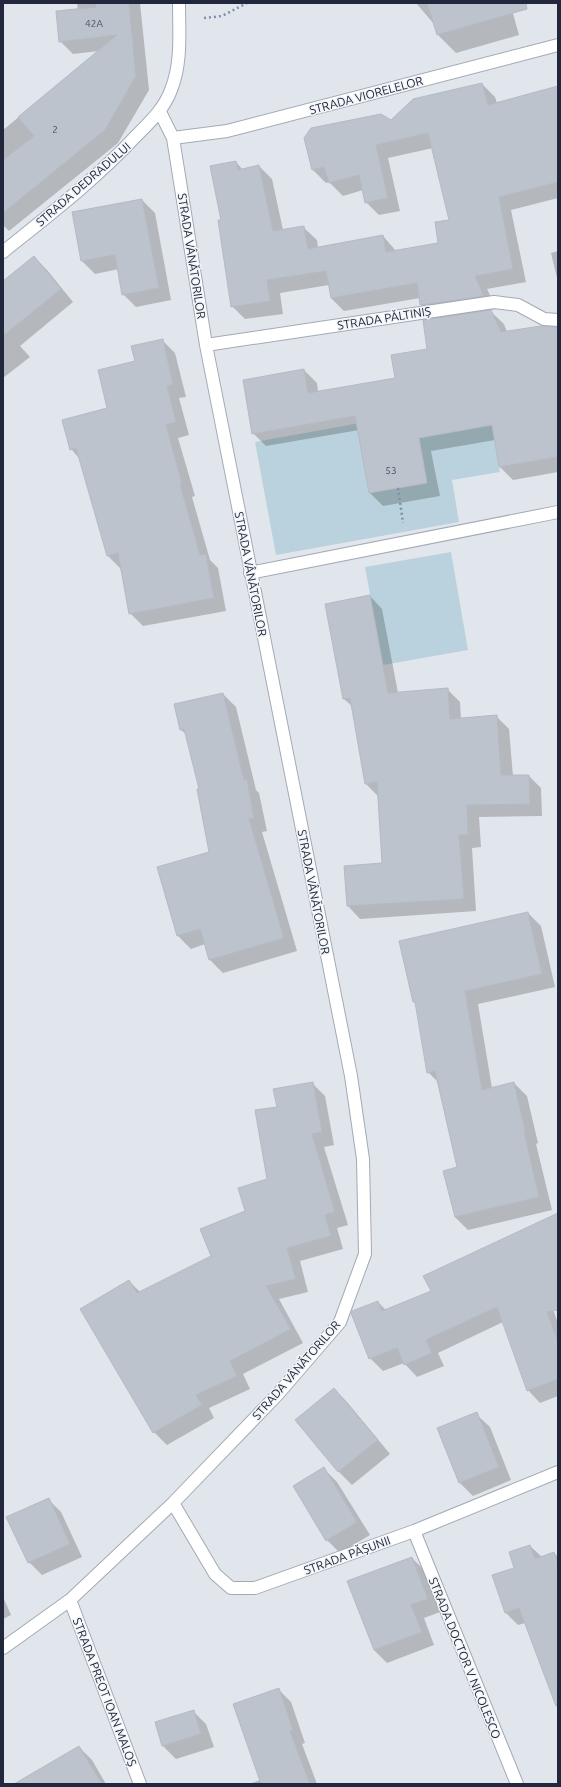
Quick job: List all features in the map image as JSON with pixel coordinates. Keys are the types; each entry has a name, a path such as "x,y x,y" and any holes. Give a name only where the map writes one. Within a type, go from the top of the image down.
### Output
{"street":[{"path":"160,112 171,90 178,61 179,3"},
{"name":"STRADA VIORELELOR","path":"173,138 227,131 558,45"},
{"name":"STRADA VÂNĂTORILOR","path":"3,1648 70,1600 172,1503 278,1394 340,1322 365,1254 363,1159 351,1076 250,573 206,345 173,138 160,112"},
{"name":"STRADA DEDRADULUI","path":"3,252 113,160 160,112"},
{"name":"STRADA PĂLTINIȘ","path":"206,345 494,302 518,305 544,319 558,320"},
{"path":"250,573 558,512"},
{"name":"STRADA PĂȘUNII","path":"172,1503 215,1574 231,1588 255,1588 414,1531 558,1472"},
{"name":"STRADA DOCTOR V NICOLESCO","path":"414,1531 516,1784"},
{"name":"STRADA PREOT IOAN MALOȘ","path":"70,1600 140,1784"}],"path":[{"path":"204,18 222,16 247,3"},
{"path":"398,488 406,543"}],"shaded area":[{"path":"487,400 500,472 452,480 459,522 276,555 255,442"},
{"path":"451,552 468,650 383,665 365,567"}],"building":[{"path":"95,3 129,3 136,76 105,130 3,213 3,160 34,136 18,117 117,35 59,42 56,11 96,7"},
{"path":"427,3 526,3 527,9 437,35"},
{"path":"482,83 488,105 558,86 558,182 499,197 513,269 475,276 484,296 420,305 417,283 331,298 326,271 267,280 270,301 231,307 218,220 221,220 210,166 236,161 238,170 259,165 273,231 304,226 308,249 383,235 386,252 438,243 435,222 449,220 428,133 376,145 388,198 365,203 359,175 329,183 324,167 312,170 304,138 311,128 381,114 391,120 413,99"},
{"path":"142,199 159,288 122,295 115,255 81,261 72,212"},
{"path":"34,256 61,289 3,336 3,281"},
{"path":"491,310 501,332 541,326 558,327 558,457 499,467 492,425 419,438 427,483 369,493 355,416 252,434 243,380 304,369 308,393 395,378 391,355 427,349 423,320"},
{"path":"163,339 173,384 167,386 176,422 166,425 182,484 180,484 200,555 206,554 214,598 129,614 118,553 107,556 76,448 70,450 62,420 107,408 98,370 135,361 131,346"},
{"path":"370,595 388,693 448,688 450,719 497,715 501,775 529,775 530,804 467,805 468,835 459,835 464,899 347,906 344,866 382,863 377,782 365,784 350,698 343,699 325,604"},
{"path":"223,693 244,780 247,779 254,818 249,819 284,938 209,960 200,929 177,936 157,867 209,852 197,789 199,789 184,729 180,730 174,704"},
{"path":"528,912 542,974 465,991 482,1090 514,1082 539,1197 455,1217 443,1171 457,1167 435,1071 427,1073 415,1002 413,1002 399,941"},
{"path":"313,1082 322,1132 312,1134 335,1212 325,1215 331,1236 287,1248 296,1279 266,1286 291,1329 230,1361 237,1376 196,1395 202,1405 153,1433 80,1309 129,1280 137,1293 211,1256 200,1229 245,1211 238,1188 267,1179 255,1110 277,1107 273,1089"},
{"path":"558,1213 558,1310 547,1312 558,1342 558,1379 527,1391 497,1307 426,1340 432,1353 404,1365 397,1348 369,1359 351,1313 352,1311 378,1301 382,1311 431,1291 423,1276"},
{"path":"334,1388 378,1440 338,1472 295,1420"},
{"path":"477,1412 499,1467 459,1483 437,1428"},
{"path":"324,1467 357,1522 326,1541 293,1486"},
{"path":"49,1498 70,1544 28,1563 6,1517"},
{"path":"530,1545 535,1559 554,1552 558,1564 558,1705 556,1706 519,1608 505,1613 492,1575 514,1568 509,1552"},
{"path":"412,1557 428,1599 411,1605 422,1632 374,1650 347,1581"},
{"path":"279,1688 293,1730 290,1731 310,1784 261,1784 233,1704"},
{"path":"194,1710 201,1734 162,1746 155,1722"},
{"path":"79,1746 102,1784 14,1784"}]}
